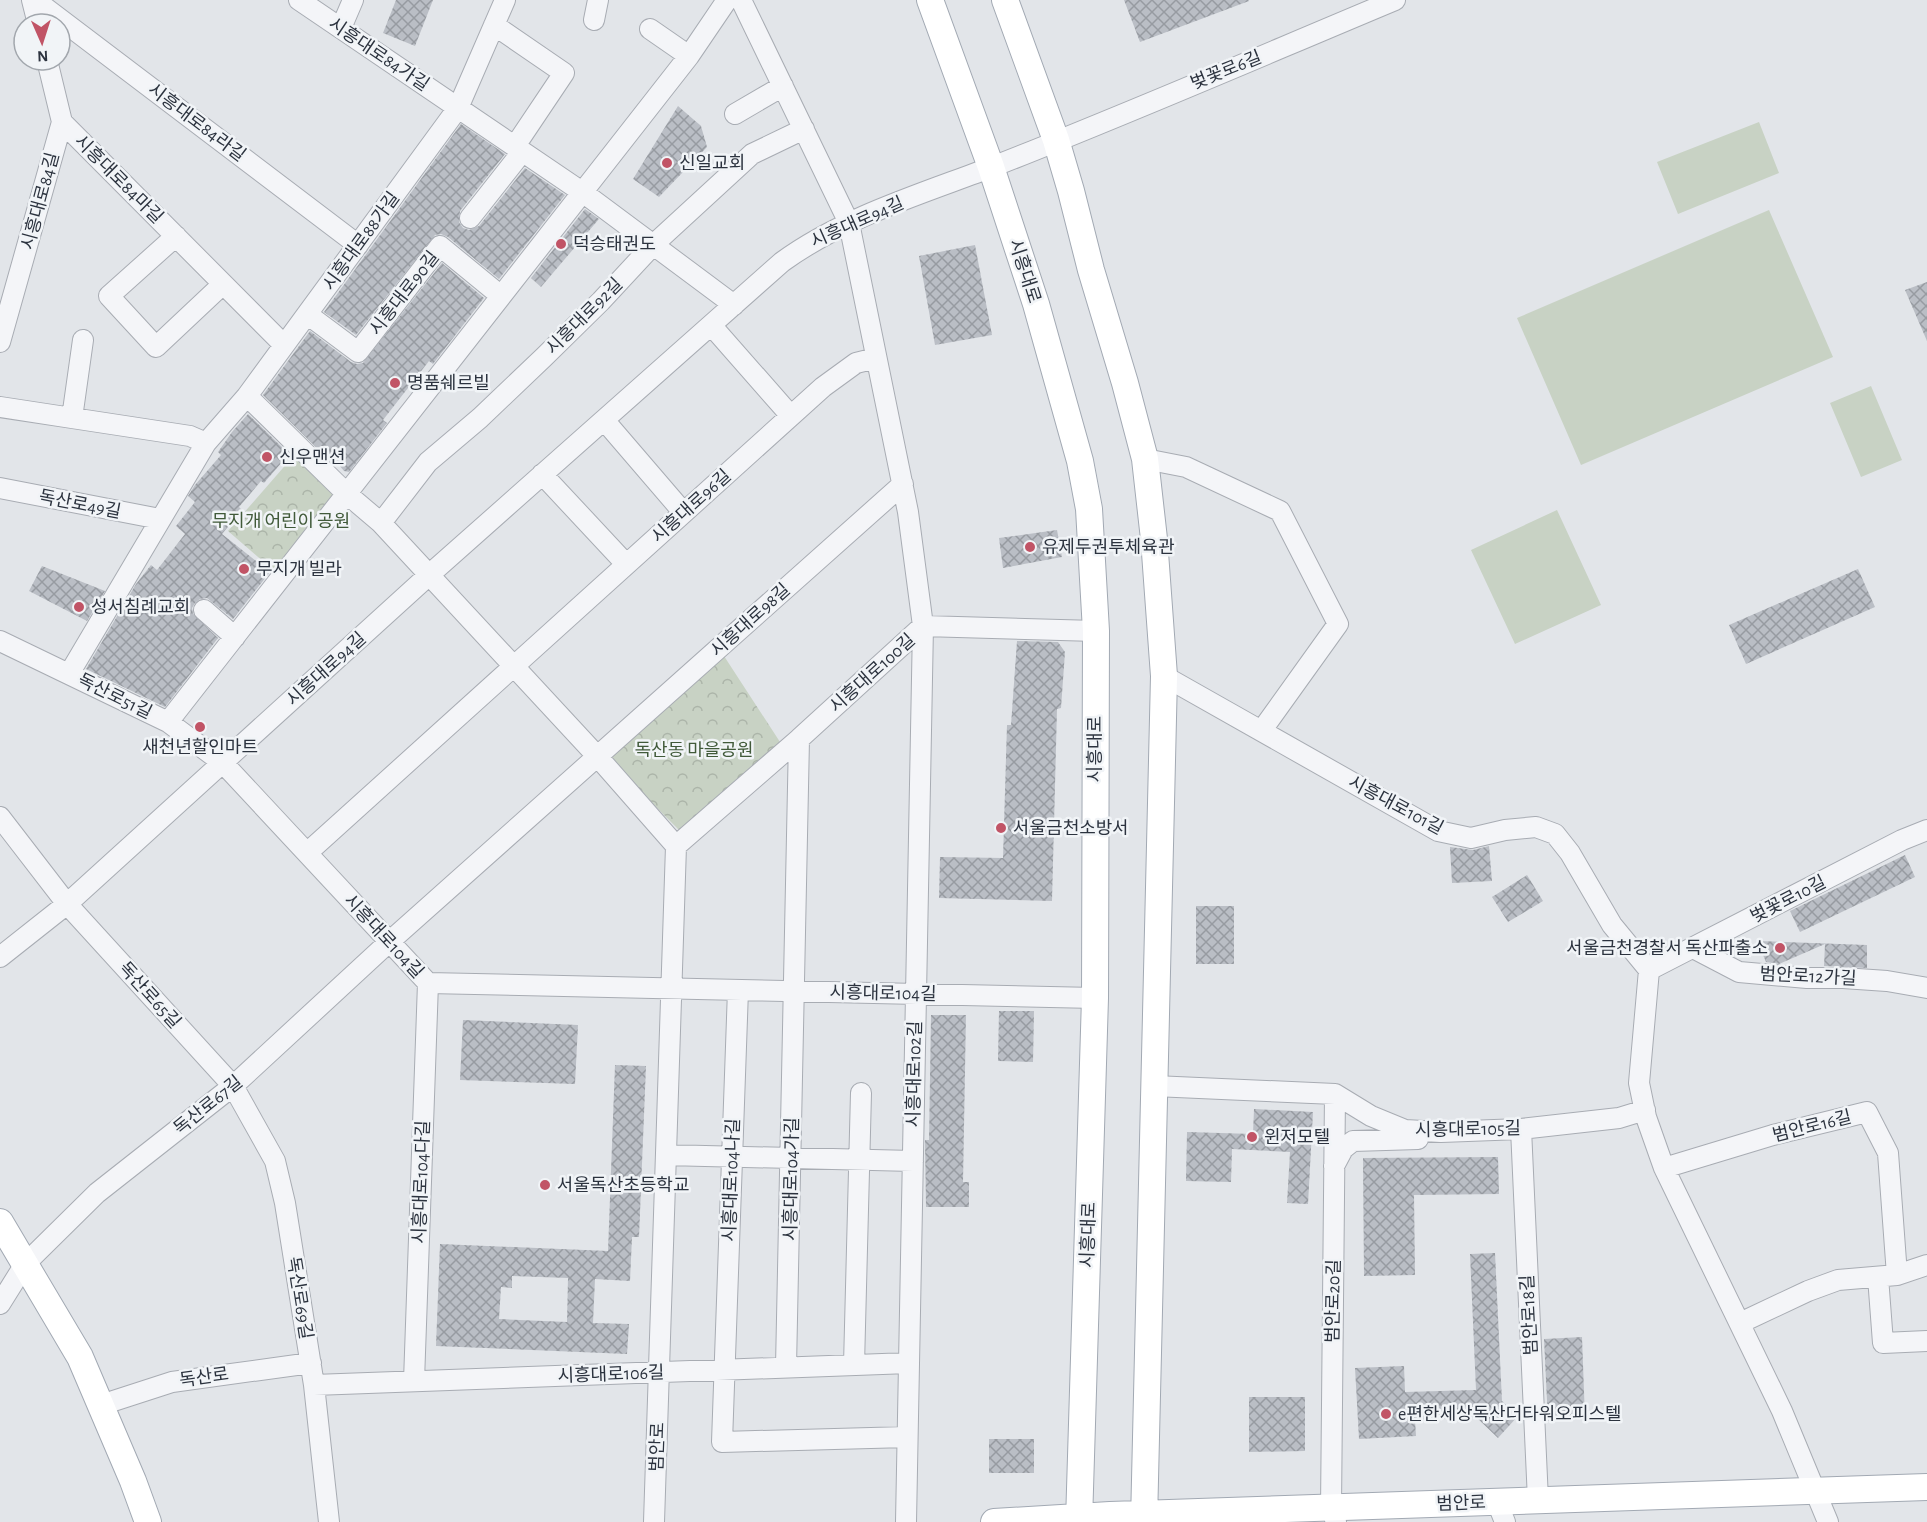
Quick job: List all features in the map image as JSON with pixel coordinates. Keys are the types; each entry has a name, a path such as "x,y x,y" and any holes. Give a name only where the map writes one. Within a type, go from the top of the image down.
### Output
{"main road":[{"name":"시흥대로","path":"930,0 991,167 1036,304 1080,460 1089,509 1096,631 1095,998 1079,1519"},
{"path":"1005,0 1056,141 1125,383 1145,459 1154,539 1164,676 1144,1518"},
{"path":"0,1222 80,1357 148,1522"},
{"name":"범안로","path":"994,1522 1501,1512 1538,1500 1927,1487"}],"street":[{"name":"시흥대로84라길","path":"34,0 358,244"},
{"name":"시흥대로84가길","path":"299,0 458,108"},
{"path":"341,28 353,0"},
{"name":"시흥대로88가길","path":"69,674 206,443 247,396 458,108 505,0"},
{"path":"594,20 598,0"},
{"path":"168,722 689,56 727,0"},
{"path":"741,0 849,223 903,484 923,626"},
{"name":"벚꽃로6길","path":"991,167 1395,0"},
{"path":"470,218 518,149 564,73 494,26"},
{"path":"650,29 689,56"},
{"name":"시흥대로84길","path":"0,342 7,292 62,122 50,72"},
{"path":"735,114 783,86"},
{"path":"458,108 582,193 734,305"},
{"name":"시흥대로84마길","path":"62,122 284,345"},
{"name":"시흥대로92길","path":"381,523 428,462 480,418 544,357 601,301 653,244 752,154 804,129"},
{"name":"시흥대로94길","path":"223,763 429,574 782,262 809,242 849,223 991,167"},
{"name":"시흥대로84마길","path":"176,236 109,296 156,347 223,284"},
{"name":"시흥대로90길","path":"307,314 358,352 440,246 501,296"},
{"path":"711,325 791,416"},
{"path":"72,418 83,340"},
{"name":"시흥대로96길","path":"307,853 823,387 856,363 876,358"},
{"path":"247,396 347,494 381,523 597,756 676,846 659,1372"},
{"path":"0,407 190,436 206,443"},
{"path":"603,420 683,512"},
{"path":"1145,459 1186,467 1280,511 1338,624 1262,730"},
{"path":"542,474 626,564"},
{"name":"시흥대로98길","path":"389,942 903,484"},
{"name":"독산로49길","path":"0,489 160,519"},
{"path":"204,610 235,637"},
{"name":"시흥대로100길","path":"676,846 799,739 923,626 1096,631"},
{"name":"시흥대로102길","path":"906,1522 923,626"},
{"name":"독산로51길","path":"0,641 168,722 223,763"},
{"name":"시흥대로101길","path":"1164,676 1438,831 1471,838 1536,826 1555,834 1570,853 1612,925 1649,970"},
{"path":"795,991 799,739"},
{"path":"0,957 67,904 223,763"},
{"name":"시흥대로104길","path":"223,763 428,983 1095,998"},
{"name":"독산로65길","path":"0,817 67,904 233,1086"},
{"name":"벚꽃로10길","path":"1649,970 1902,840 1927,830"},
{"name":"독산로67길","path":"0,1304 25,1264 97,1193 233,1086 389,942"},
{"name":"범안로12가길","path":"1693,948 1739,972 1807,978 1887,981 1927,988"},
{"path":"1649,970 1639,1083 1645,1110 1664,1168 1796,1442 1828,1522"},
{"name":"시흥대로104다길","path":"414,1381 428,983"},
{"name":"시흥대로104나길","path":"738,990 722,1442 907,1437"},
{"name":"시흥대로104가길","path":"786,1367 795,991"},
{"name":"독산로69길","path":"233,1086 275,1161 285,1203 314,1384 329,1522"},
{"name":"시흥대로105길","path":"1154,1086 1335,1094 1371,1116 1404,1130 1441,1132 1521,1129 1619,1118 1645,1110"},
{"path":"854,1365 861,1093"},
{"name":"범안로20길","path":"1333,1515 1335,1094"},
{"name":"범안로16길","path":"1664,1168 1773,1135 1867,1112 1888,1152 1887,1276"},
{"name":"범안로18길","path":"1521,1129 1538,1500"},
{"path":"1334,1166 1343,1149 1353,1142 1415,1140 1441,1132"},
{"path":"666,1155 913,1161"},
{"path":"1740,1323 1808,1291 1838,1280 1887,1276 1927,1265"},
{"path":"1887,1276 1883,1343 1927,1341"},
{"name":"독산로","path":"101,1405 172,1382 311,1363"},
{"name":"시흥대로106길","path":"314,1384 909,1363"},
{"name":"범안로","path":"654,1522 659,1372"}],"green space":[{"path":"1759,122 1779,173 1678,214 1657,162"},
{"path":"1769,210 1833,357 1581,465 1517,318"},
{"path":"1871,386 1902,460 1861,477 1830,403"},
{"name":"무지개 어린이 공원","path":"296,453 344,498 280,576 228,531"},
{"path":"1557,510 1601,605 1515,644 1471,550"},
{"name":"독산동 마을공원","path":"724,656 780,742 680,831 608,759"}],"building":[{"path":"396,0 433,0 415,46 383,33"},
{"path":"1124,0 1248,0 1249,1 1140,42"},
{"name":"신일교회","path":"678,106 701,126 707,147 659,197 633,179"},
{"path":"461,124 505,154 460,211 459,222 463,228 469,230 479,226 525,168 565,195 499,279 448,237 441,234 435,235 356,335 324,312"},
{"path":"585,209 599,219 541,287 531,278"},
{"path":"975,245 992,335 935,345 919,256"},
{"path":"442,263 484,298 433,364 429,361 383,420 387,423 349,472 344,471 329,453 326,457 263,395 310,331 351,362 363,363"},
{"path":"1927,282 1927,341 1905,290"},
{"path":"248,414 289,454 264,483 261,481 239,507 242,510 222,534 270,572 233,619 207,598 195,603 192,608 193,614 218,638 165,707 86,669 136,584 151,565 157,570 185,534 176,526 195,502 188,496 221,455 218,452"},
{"name":"유제두권투체육관","path":"1057,530 1062,557 1003,568 999,538"},
{"name":"성서침례교회","path":"42,566 105,591 87,621 29,591"},
{"path":"1858,569 1875,607 1746,664 1729,625"},
{"path":"1017,641 1058,642 1065,652 1061,708 1057,709 1052,901 939,898 940,857 1003,858 1007,725 1011,725"},
{"path":"1489,846 1492,881 1452,883 1450,847 1473,850"},
{"path":"1905,855 1915,877 1800,932 1790,911"},
{"path":"1527,875 1543,901 1508,922 1492,897"},
{"path":"1196,906 1234,906 1234,964 1196,964"},
{"path":"1757,941 1867,945 1867,968 1824,966 1825,944 1779,964 1766,962"},
{"path":"999,1011 1034,1011 1033,1062 998,1061"},
{"path":"931,1015 966,1015 963,1182 969,1182 969,1207 926,1207 925,1140 929,1140"},
{"path":"463,1020 578,1025 575,1084 460,1080"},
{"path":"615,1065 646,1066 639,1237 632,1237 630,1281 595,1279 593,1323 629,1324 627,1354 436,1346 440,1244 608,1251","holes":["512,1276 568,1278 567,1322 499,1319 501,1287 512,1288"]},
{"path":"1254,1109 1313,1112 1308,1204 1287,1203 1290,1152 1232,1149 1231,1182 1186,1181 1187,1132 1253,1134"},
{"path":"1498,1157 1499,1194 1414,1195 1415,1275 1364,1276 1363,1158"},
{"path":"1495,1253 1502,1401 1518,1416 1498,1438 1476,1417 1415,1420 1416,1436 1359,1439 1355,1368 1404,1366 1405,1392 1476,1390 1470,1254"},
{"path":"1582,1337 1585,1419 1548,1421 1544,1339"},
{"path":"1249,1397 1305,1397 1305,1451 1249,1452"},
{"path":"989,1439 1034,1439 1034,1473 989,1473"}],"place":[{"name":"신일교회","path":"667,163"},
{"name":"덕승태권도","path":"561,244"},
{"name":"명품쉐르빌","path":"395,383"},
{"name":"신우맨션","path":"267,457"},
{"name":"유제두권투체육관","path":"1030,547"},
{"name":"무지개 빌라","path":"244,569"},
{"name":"성서침례교회","path":"79,607"},
{"name":"새천년할인마트","path":"200,727"},
{"name":"서울금천소방서","path":"1001,828"},
{"name":"서울금천경찰서 독산파출소","path":"1780,948"},
{"name":"윈저모텔","path":"1252,1137"},
{"name":"서울독산초등학교","path":"545,1185"},
{"name":"e편한세상독산더타워오피스텔","path":"1386,1414"}]}
